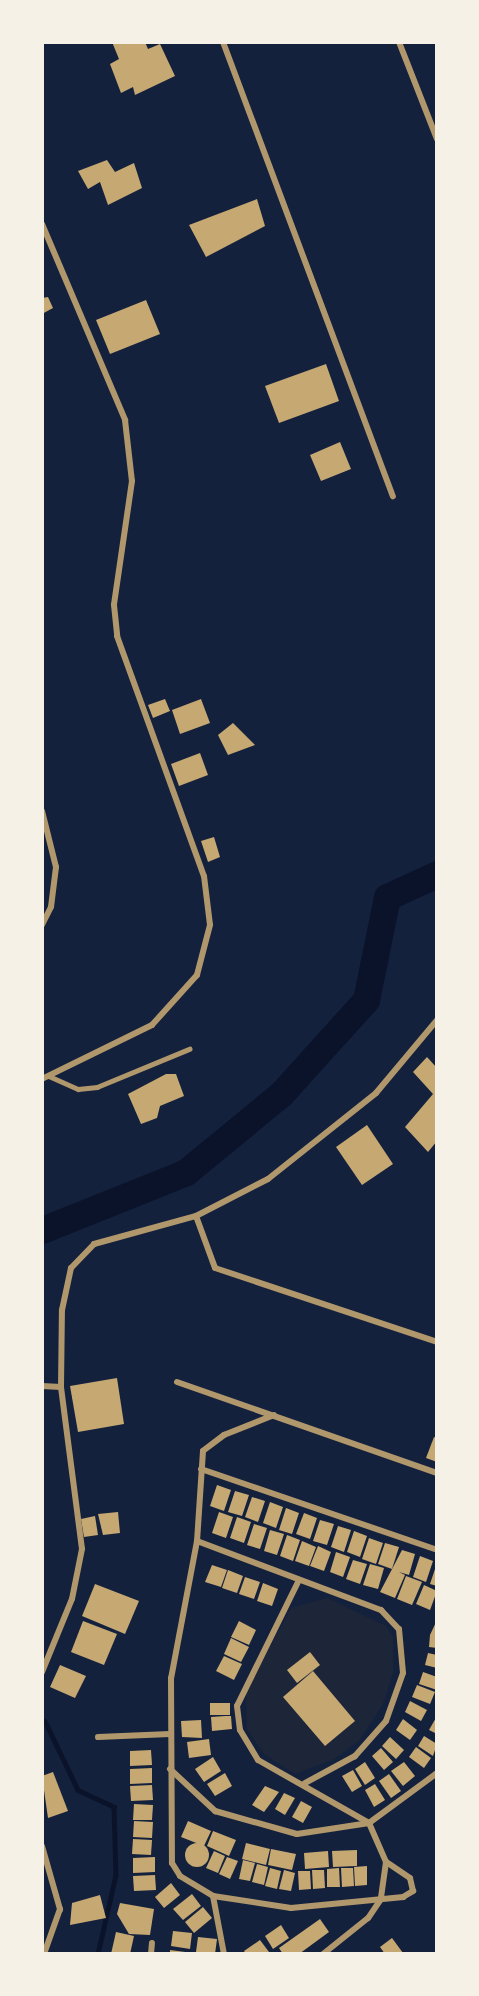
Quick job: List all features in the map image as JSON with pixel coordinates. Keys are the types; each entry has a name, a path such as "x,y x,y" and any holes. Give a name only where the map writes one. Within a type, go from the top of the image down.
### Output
{"street":[{"path":"223,42 393,496"},
{"path":"399,42 437,137"},
{"path":"42,224 125,420 132,481 114,605 117,636 204,876 210,925 197,975 152,1024 42,1079"},
{"path":"42,811 56,867 51,907 42,925"},
{"path":"42,1672 72,1599 82,1549 61,1387 62,1310 71,1268 94,1244 196,1216 268,1179 331,1132 376,1093 437,1020"},
{"path":"196,1216 215,1268 437,1342"},
{"path":"177,1382 437,1473"},
{"path":"42,1386 61,1387"},
{"path":"274,1415 210,1443 201,1469 198,1541 171,1678 172,1863 180,1876 213,1896 291,1908 381,1899 412,1891 410,1878 386,1862"},
{"path":"201,1469 437,1550"},
{"path":"198,1541 381,1610 394,1620 404,1643 403,1673 386,1721 355,1756 306,1783"},
{"path":"299,1580 237,1706 240,1730 258,1760 306,1783 369,1823 386,1862 381,1899 361,1926 323,1954"},
{"path":"98,1737 170,1734"},
{"path":"170,1769 215,1811 260,1828 297,1834 369,1823 437,1773"},
{"path":"42,1846 60,1909 44,1954"},
{"path":"213,1896 225,1954"},
{"path":"150,1954 152,1943"}],"lane":[{"path":"49,1076 78,1089 97,1087 189,1049"}],"shaded area":[{"path":"327,1598 386,1626 393,1637 393,1673 383,1704 359,1741 334,1759 295,1774 264,1754 247,1729 246,1692 291,1608"}],"building":[{"path":"112,42 145,42 148,49 160,44 175,76 135,95 133,87 121,93 110,64 119,59"},
{"path":"107,160 115,172 134,163 142,188 108,205 100,182 88,189 78,171"},
{"path":"257,199 265,226 206,257 189,225"},
{"path":"48,297 53,308 42,314 42,298"},
{"path":"146,300 160,334 110,354 96,320"},
{"path":"326,364 339,401 279,423 265,386"},
{"path":"340,442 351,469 321,481 310,455"},
{"path":"165,699 170,711 153,718 148,705"},
{"path":"201,699 210,723 180,734 172,710"},
{"path":"233,723 255,745 228,755 218,735"},
{"path":"200,753 208,775 179,786 171,764"},
{"path":"214,837 220,857 208,862 201,841"},
{"path":"427,1057 437,1068 437,1141 428,1152 405,1127 433,1094 413,1072"},
{"path":"166,1074 176,1074 184,1096 160,1106 157,1118 141,1124 128,1094"},
{"path":"367,1125 393,1164 362,1185 336,1147"},
{"path":"117,1378 124,1424 78,1432 70,1386"},
{"path":"434,1437 437,1438 437,1462 426,1458"},
{"path":"217,1485 231,1490 224,1511 210,1506"},
{"path":"235,1491 249,1495 242,1516 228,1512"},
{"path":"252,1497 265,1501 258,1522 245,1517"},
{"path":"270,1502 283,1507 276,1528 263,1523"},
{"path":"286,1508 299,1513 292,1534 279,1530"},
{"path":"118,1512 120,1533 103,1535 98,1514"},
{"path":"219,1512 233,1517 226,1538 212,1533"},
{"path":"304,1513 317,1518 310,1539 296,1534"},
{"path":"95,1516 98,1535 84,1537 81,1519"},
{"path":"237,1517 251,1522 244,1543 230,1538"},
{"path":"320,1520 334,1524 327,1545 313,1541"},
{"path":"254,1524 267,1528 260,1549 247,1545"},
{"path":"338,1526 351,1530 344,1552 331,1547"},
{"path":"270,1530 284,1534 277,1555 264,1551"},
{"path":"354,1531 367,1536 360,1557 347,1552"},
{"path":"287,1535 300,1540 293,1561 280,1556"},
{"path":"369,1538 383,1543 376,1564 362,1559"},
{"path":"302,1541 316,1547 309,1566 295,1561"},
{"path":"385,1543 399,1547 392,1569 378,1564"},
{"path":"318,1546 331,1552 324,1571 310,1566"},
{"path":"402,1550 415,1554 409,1575 399,1572 405,1575 395,1598 380,1592"},
{"path":"336,1552 350,1557 343,1577 330,1572"},
{"path":"420,1556 433,1561 426,1582 413,1577"},
{"path":"353,1560 367,1564 360,1584 346,1579"},
{"path":"437,1563 437,1586 430,1584"},
{"path":"370,1564 384,1568 378,1589 363,1585"},
{"path":"212,1565 227,1570 221,1587 205,1582"},
{"path":"228,1570 243,1576 237,1593 222,1588"},
{"path":"406,1576 422,1582 412,1605 397,1599"},
{"path":"245,1577 260,1582 254,1599 239,1594"},
{"path":"263,1583 278,1589 272,1606 257,1601"},
{"path":"95,1584 139,1601 125,1634 82,1616"},
{"path":"424,1585 437,1591 430,1610 416,1604"},
{"path":"437,1620 437,1648 429,1647 430,1635"},
{"path":"83,1621 117,1634 104,1665 71,1652"},
{"path":"239,1621 256,1630 249,1645 231,1637"},
{"path":"231,1638 249,1647 241,1662 224,1654"},
{"path":"310,1652 320,1665 297,1683 287,1670"},
{"path":"428,1653 437,1655 437,1668 425,1665"},
{"path":"224,1656 242,1664 234,1680 216,1671"},
{"path":"60,1665 86,1676 75,1698 50,1687"},
{"path":"313,1671 355,1721 325,1746 283,1697"},
{"path":"423,1672 437,1677 437,1690 419,1684"},
{"path":"417,1685 435,1692 430,1704 412,1697"},
{"path":"410,1701 427,1710 421,1721 405,1712"},
{"path":"210,1703 230,1703 230,1715 210,1715"},
{"path":"231,1716 232,1729 212,1731 211,1717"},
{"path":"437,1716 437,1734 429,1730"},
{"path":"403,1719 417,1730 410,1740 396,1730"},
{"path":"201,1720 202,1738 182,1737 181,1721"},
{"path":"424,1736 437,1744 433,1756 418,1746"},
{"path":"390,1737 404,1750 396,1759 382,1746"},
{"path":"209,1739 211,1755 189,1758 187,1742"},
{"path":"416,1747 431,1758 424,1768 409,1757"},
{"path":"381,1748 393,1762 384,1770 372,1756"},
{"path":"151,1750 152,1765 130,1766 130,1751"},
{"path":"213,1757 221,1771 204,1782 195,1769"},
{"path":"365,1762 375,1778 365,1785 355,1769"},
{"path":"404,1762 415,1776 403,1786 391,1771"},
{"path":"152,1768 152,1783 130,1784 130,1769"},
{"path":"353,1770 362,1786 352,1792 342,1776"},
{"path":"53,1772 68,1811 48,1818 42,1776"},
{"path":"225,1773 232,1786 215,1796 207,1784"},
{"path":"389,1774 401,1791 391,1798 379,1781"},
{"path":"375,1784 385,1800 374,1807 365,1790"},
{"path":"152,1785 153,1800 131,1801 130,1786"},
{"path":"265,1786 279,1792 264,1812 252,1805"},
{"path":"284,1793 295,1798 285,1815 275,1809"},
{"path":"301,1801 312,1807 303,1823 292,1817"},
{"path":"134,1804 153,1805 152,1820 133,1820"},
{"path":"134,1821 153,1822 152,1838 133,1837"},
{"path":"188,1821 211,1831 204,1846 181,1837"},
{"path":"213,1831 236,1840 229,1856 207,1846"},
{"path":"133,1839 152,1840 151,1855 132,1854"},
{"path":"197,1843 206,1846 209,1855 206,1864 197,1867 188,1864 185,1855 188,1846"},
{"path":"246,1843 270,1849 266,1865 242,1859"},
{"path":"271,1849 296,1854 292,1870 268,1865"},
{"path":"357,1850 357,1866 333,1867 332,1851"},
{"path":"214,1851 225,1856 218,1873 206,1868"},
{"path":"328,1851 329,1867 305,1869 304,1853"},
{"path":"155,1857 155,1872 133,1873 133,1858"},
{"path":"227,1857 238,1861 230,1879 219,1874"},
{"path":"243,1860 255,1863 250,1881 239,1879"},
{"path":"257,1864 268,1867 264,1885 252,1882"},
{"path":"367,1866 367,1885 355,1886 354,1867"},
{"path":"270,1868 281,1871 277,1889 265,1886"},
{"path":"339,1868 340,1887 327,1887 327,1869"},
{"path":"341,1868 353,1868 354,1886 342,1887"},
{"path":"284,1870 295,1873 291,1891 279,1889"},
{"path":"312,1870 324,1870 325,1888 313,1889"},
{"path":"298,1871 310,1871 311,1889 299,1890"},
{"path":"155,1875 156,1890 134,1891 133,1876"},
{"path":"171,1883 180,1895 164,1908 155,1897"},
{"path":"192,1894 201,1906 183,1920 173,1909"},
{"path":"100,1895 106,1918 70,1925 72,1903"},
{"path":"120,1903 154,1909 150,1935 129,1934 117,1914"},
{"path":"203,1907 212,1918 194,1933 185,1922"},
{"path":"320,1919 329,1932 299,1954 283,1954 279,1948"},
{"path":"281,1925 289,1938 273,1949 265,1936"},
{"path":"173,1931 192,1933 190,1949 171,1946"},
{"path":"116,1932 134,1936 130,1954 111,1954"},
{"path":"198,1937 217,1939 215,1954 196,1952"},
{"path":"392,1938 403,1953 385,1954 380,1947"},
{"path":"260,1940 269,1952 246,1954 244,1951"},
{"path":"170,1950 193,1953 193,1954 170,1954"}],"waterway":[{"path":"42,1230 186,1172 281,1094 366,1000 387,897 437,874"},
{"path":"45,1721 78,1790 114,1807 116,1875 98,1954"}]}
